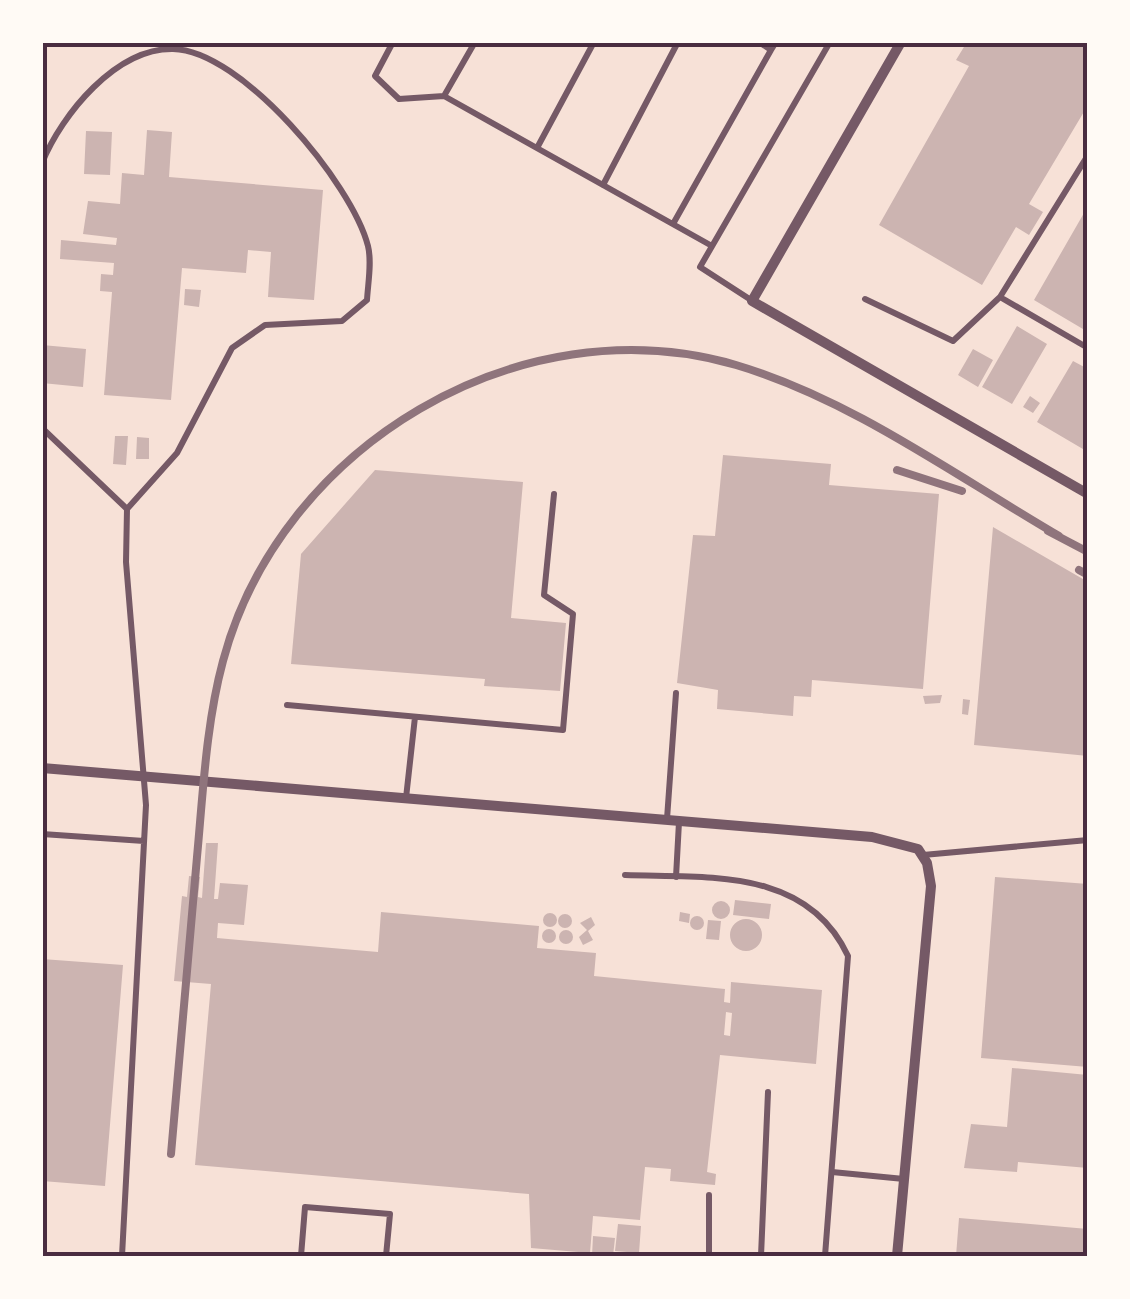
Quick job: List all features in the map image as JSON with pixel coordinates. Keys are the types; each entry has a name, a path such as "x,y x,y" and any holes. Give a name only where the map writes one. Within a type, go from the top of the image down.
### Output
{"street":[{"path":"901,42 752,301 1088,494"},
{"path":"42,768 679,820 906,843 923,854 930,886 896,1256"}],"lane":[{"path":"393,42 375,76 399,99 444,96 712,246"},
{"path":"444,96 475,42"},
{"path":"537,148 594,42"},
{"path":"604,185 678,42"},
{"path":"673,224 774,46 758,42"},
{"path":"752,301 700,267 830,42"},
{"path":"42,163 55,132 113,71 144,52 176,48 213,59 307,138 346,194 370,249 367,300 342,321 264,325 232,348 177,454 127,509 126,562 142,712 140,776 146,804 122,1256"},
{"path":"865,299 953,341 1000,297 1088,155"},
{"path":"1000,297 1088,348"},
{"path":"42,428 127,509"},
{"path":"287,706 563,730 573,614 544,596 554,494"},
{"path":"666,819 676,693"},
{"path":"406,798 415,717"},
{"path":"676,876 679,820"},
{"path":"42,834 144,841"},
{"path":"923,854 1088,840"},
{"path":"625,875 746,879 809,904 841,941 848,956 825,1256"},
{"path":"761,1256 768,1092"},
{"path":"832,1172 904,1179"},
{"path":"709,1195 709,1256"},
{"path":"300,1256 305,1207 390,1214 386,1256"}],"building":[{"path":"967,42 1088,42 1088,105 1029,204 1043,212 1029,235 1016,227 982,285 879,225 969,66 956,60"},
{"path":"147,130 172,132 169,177 323,190 314,300 268,297 271,252 248,250 246,273 182,268 171,400 104,395 112,292 100,291 101,274 113,275 114,263 60,259 61,240 116,245 117,238 83,234 88,201 120,204 122,173 144,175"},
{"path":"86,131 112,132 110,175 84,174"},
{"path":"1088,206 1088,332 1034,300"},
{"path":"185,289 201,290 199,307 184,305"},
{"path":"1017,326 1047,344 1012,404 982,387"},
{"path":"42,345 86,349 83,387 42,383"},
{"path":"973,349 993,360 978,387 958,375"},
{"path":"1073,361 1088,369 1088,452 1037,422"},
{"path":"1030,396 1040,403 1033,413 1023,407"},
{"path":"115,436 128,436 126,465 113,464"},
{"path":"137,437 149,438 149,459 136,459"},
{"path":"723,455 831,464 829,485 939,494 923,689 812,680 811,697 794,696 793,716 717,709 718,690 677,683 693,535 715,536"},
{"path":"375,470 523,482 511,618 566,623 560,691 484,686 485,679 291,664 301,554"},
{"path":"993,527 1088,582 1088,756 974,745"},
{"path":"942,695 940,703 925,704 923,696"},
{"path":"963,699 970,700 968,715 962,714"},
{"path":"206,843 218,843 214,899 218,899 220,883 248,885 244,925 218,923 217,938 378,952 381,912 539,926 537,948 596,953 594,976 725,989 724,1002 730,1003 731,982 822,990 816,1064 720,1055 707,1172 716,1174 715,1185 670,1181 671,1169 645,1167 640,1220 593,1216 590,1253 531,1248 529,1194 195,1165 211,984 174,981 182,896 187,897 189,876 200,877 198,897 202,898","holes":["726,1012 732,1013 730,1036 724,1035"]},
{"path":"995,877 1088,884 1088,1067 981,1058"},
{"path":"735,900 771,904 769,919 733,915"},
{"path":"721,901 730,910 721,919 712,910"},
{"path":"680,912 690,914 689,923 679,921"},
{"path":"550,913 557,920 550,927 543,920"},
{"path":"565,914 572,921 565,928 558,921"},
{"path":"697,916 704,923 697,930 690,923"},
{"path":"591,917 595,925 588,931 593,940 583,945 579,937 587,930 580,923"},
{"path":"746,919 758,923 762,935 758,947 746,951 734,947 730,935 734,923"},
{"path":"708,920 721,921 719,940 706,939"},
{"path":"549,929 556,936 549,943 542,936"},
{"path":"566,930 573,937 566,944 559,937"},
{"path":"42,959 123,965 105,1186 42,1181"},
{"path":"1012,1068 1088,1075 1088,1168 1018,1162 1017,1172 964,1168 971,1124 1007,1127"},
{"path":"959,1218 1088,1229 1088,1256 956,1256"},
{"path":"618,1224 641,1226 639,1253 615,1251"},
{"path":"593,1236 615,1238 613,1256 592,1256"}],"railway":[{"path":"171,1154 206,759 223,661 253,584 297,516 353,457 420,409 493,375 572,355 654,351 736,365 862,418 1059,536"},
{"path":"897,470 962,491"},
{"path":"1048,531 1088,552"},
{"path":"1079,570 1088,575"}]}
